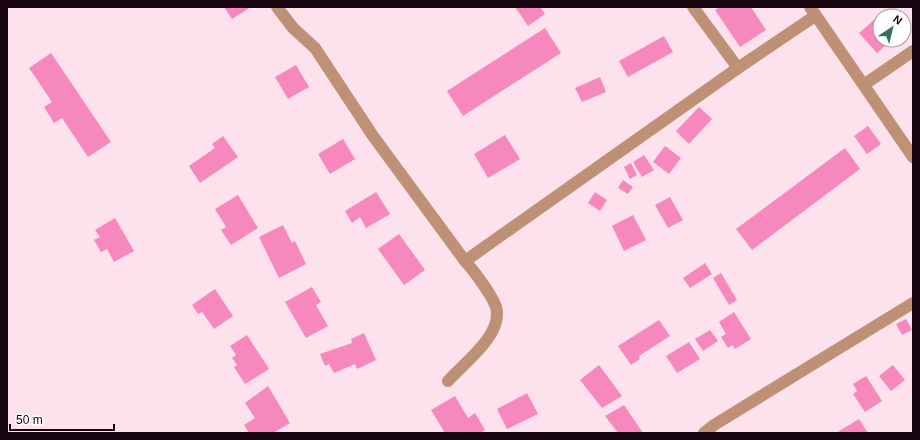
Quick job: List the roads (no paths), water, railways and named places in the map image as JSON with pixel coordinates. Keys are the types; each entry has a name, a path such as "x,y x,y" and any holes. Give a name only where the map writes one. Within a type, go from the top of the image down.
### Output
{"street":[{"path":"277,7 293,28 315,48 373,136 466,261 496,307 497,323 488,341 448,381"},
{"path":"694,7 738,68"},
{"path":"466,261 738,68 813,12 865,84 913,158"},
{"path":"865,84 913,51"},
{"path":"704,433 717,429 913,303"}]}
